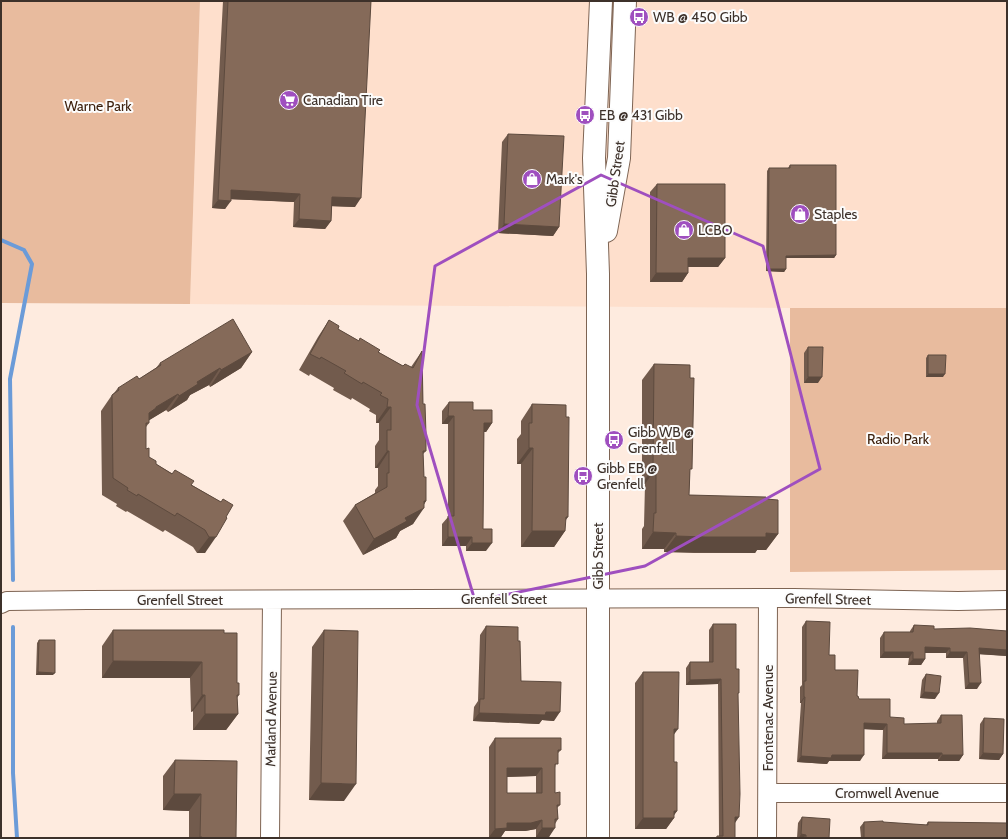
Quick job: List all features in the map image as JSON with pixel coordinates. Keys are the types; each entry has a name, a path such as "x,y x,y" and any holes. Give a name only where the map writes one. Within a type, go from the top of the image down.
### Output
{"main road":[{"name":"Gibb Street","path":"598,838 598,274 594,158 601,1"},
{"name":"Gibb Street","path":"598,274 619,158 625,1"}],"street":[{"name":"Grenfell Street","path":"1,604 8,601 768,598 958,601 1007,600"},
{"name":"Frontenac Avenue","path":"767,838 768,598"},
{"name":"Marland Avenue","path":"270,838 272,600"},
{"name":"Cromwell Avenue","path":"768,793 1007,793"}],"highlighted area":[{"path":"601,175 763,246 820,469 645,566 475,601 417,405 435,266"}],"shaded area":[{"path":"200,1 1007,1 1007,308 190,304"}],"green space":[{"name":"Warne Park","path":"1,1 200,1 190,304 2,303 1,320"},
{"name":"Radio Park","path":"790,308 1007,308 1007,570 790,572"}],"building":[{"name":"Canadian Tire","path":"228,1 371,1 361,198 332,197 331,221 299,219 300,194 231,190 231,201 218,200"},
{"path":"508,134 564,136 559,227 504,224"},
{"name":"Staples","path":"790,165 836,165 836,255 786,256 786,269 768,269 769,168 790,168"},
{"name":"LCBO","path":"657,184 725,184 725,258 688,258 688,273 656,273"},
{"path":"233,319 252,352 221,370 220,368 197,382 198,384 179,396 178,394 156,407 149,413 149,423 146,423 146,449 149,448 149,457 156,461 156,464 172,474 175,470 194,481 191,485 221,502 223,499 233,505 216,537 209,537 205,530 177,513 175,516 138,494 137,496 113,478 112,395 119,390 118,388 137,376 139,379 161,365 160,363"},
{"path":"329,320 339,326 338,329 359,341 360,338 380,350 378,352 403,366 405,364 413,368 422,351 423,404 425,404 426,434 426,451 423,451 424,477 426,477 426,501 424,501 424,508 405,518 407,521 374,539 355,505 387,487 387,473 389,473 389,451 387,451 387,430 391,430 391,407 387,407 388,399 380,395 382,393 363,382 362,384 344,373 346,371 321,357 320,359 310,354"},
{"path":"808,347 823,347 822,377 808,377"},
{"path":"928,355 946,355 945,374 928,374"},
{"path":"654,364 690,365 690,378 694,378 692,469 690,469 689,495 766,497 766,499 778,500 778,534 766,533 766,537 705,537 676,536 676,533 653,532 654,513 656,513 656,468 653,468"},
{"path":"449,402 473,402 473,410 492,410 492,423 484,423 483,529 492,529 492,543 472,543 472,537 448,537 448,516 454,516 454,416 448,416"},
{"path":"532,404 566,405 566,417 569,417 568,517 566,517 565,531 532,531 533,448 529,448 529,423 532,423"},
{"path":"806,621 830,622 829,655 835,655 835,670 858,670 857,696 859,699 890,699 890,717 904,718 904,724 941,723 941,715 962,715 963,755 942,755 942,753 887,753 887,724 864,723 864,755 832,755 831,758 801,756 805,697 804,681 806,681"},
{"path":"713,624 736,624 736,669 739,669 740,794 739,817 735,817 735,838 717,838 717,836 723,836 721,679 690,680 690,662 713,662"},
{"path":"914,625 934,626 934,629 970,628 1007,631 1007,650 979,648 981,683 969,683 967,652 950,652 950,648 925,647 925,659 913,659 913,652 884,652 884,632 913,632"},
{"path":"486,626 518,627 518,641 520,641 521,681 561,682 560,712 546,712 545,715 479,713 480,699 484,699"},
{"path":"113,630 224,630 224,633 237,633 237,683 239,683 239,695 237,695 238,714 205,714 205,695 202,695 202,662 113,661"},
{"path":"324,630 358,631 356,784 321,783"},
{"path":"39,640 55,640 55,673 38,672"},
{"path":"643,672 679,672 678,729 674,729 674,762 677,762 677,811 674,811 674,818 643,818"},
{"path":"926,674 941,676 939,693 924,692"},
{"path":"984,718 1004,719 1003,754 983,753"},
{"path":"495,738 561,738 561,750 558,750 558,764 555,764 555,793 560,792 560,805 557,805 558,819 555,819 555,828 542,828 542,820 531,823 507,823 507,828 495,829","holes":["507,768 542,768 542,793 507,793"]},
{"path":"175,760 237,761 236,838 200,837 201,794 174,794"},
{"path":"802,817 830,819 829,838 806,838 806,835 801,834"},
{"path":"883,821 928,825 928,822 1007,823 1007,838 864,838 864,822"}],"waterway":[{"path":"1,240 24,250 32,264 10,379 13,580"},
{"path":"13,627 13,773 17,838"}],"place":[{"name":"WB @ 450 Gibb","path":"639,17"},
{"name":"Canadian Tire","path":"289,100"},
{"name":"EB @ 431 Gibb","path":"585,115"},
{"name":"Mark's","path":"532,179"},
{"name":"Staples","path":"800,214"},
{"name":"LCBO","path":"684,230"},
{"name":"Gibb WB @ Grenfell","path":"614,440"},
{"name":"Gibb EB @ Grenfell","path":"583,476"}]}
